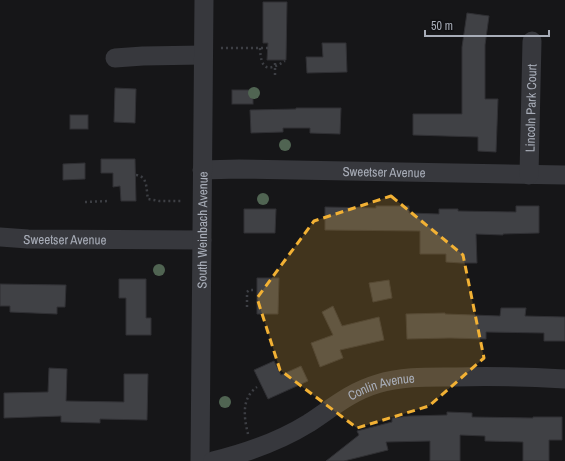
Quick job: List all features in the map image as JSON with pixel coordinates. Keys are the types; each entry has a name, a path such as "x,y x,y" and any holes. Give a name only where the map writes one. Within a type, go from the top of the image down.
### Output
{"street":[{"name":"South Weinbach Avenue","path":"200,461 202,170 211,52 204,0"},
{"name":"Lincoln Park Court","path":"529,175 532,41"},
{"path":"115,58 211,52"},
{"name":"Sweetser Avenue","path":"202,170 239,169 565,175"},
{"name":"Sweetser Avenue","path":"0,237 28,239 202,240"},
{"name":"Conlin Avenue","path":"213,461 234,456 270,442 308,423 347,396 377,384 400,379 426,377 534,377 565,380"}],"path":[{"path":"260,48 262,65 275,67 285,61"},
{"path":"211,52 268,48"},
{"path":"274,75 275,60"},
{"path":"136,175 140,175 145,179 148,199 159,202 182,202"},
{"path":"85,202 109,202"},
{"path":"247,307 247,292 249,290 253,290"},
{"path":"248,436 244,410 251,394 257,388"}],"highlighted area":[{"path":"391,196 463,255 484,358 429,406 357,428 280,370 257,298 314,221"}],"building":[{"path":"263,2 287,2 286,60 267,60 268,43 263,43"},
{"path":"467,13 489,16 485,45 485,99 498,99 496,152 478,151 478,137 413,135 413,114 462,114 462,47"},
{"path":"322,43 346,43 347,72 307,73 306,57 323,57"},
{"path":"115,88 136,89 135,123 114,122"},
{"path":"232,90 253,90 253,104 232,104"},
{"path":"341,108 340,134 310,133 310,128 283,128 283,132 251,133 250,110"},
{"path":"70,115 88,115 88,129 70,129"},
{"path":"101,159 135,159 136,201 121,201 120,186 113,187 113,173 101,173"},
{"path":"85,163 85,179 63,180 63,164"},
{"path":"376,206 409,206 409,213 439,214 439,209 458,209 458,211 516,212 516,206 539,206 539,233 503,235 476,234 477,263 461,263 446,262 446,254 420,254 420,231 325,230 325,207 376,208"},
{"path":"244,209 276,209 275,233 244,233"},
{"path":"257,278 279,278 278,314 257,314"},
{"path":"119,279 146,279 146,318 151,318 151,335 126,335 126,298 119,298"},
{"path":"389,280 392,298 373,302 369,283"},
{"path":"0,284 66,285 65,307 57,307 57,314 10,312 10,306 0,306"},
{"path":"333,306 342,326 379,317 384,340 340,350 343,358 320,367 311,343 333,335 322,312"},
{"path":"501,308 526,308 525,316 565,317 565,341 544,341 544,333 486,332 486,339 407,339 406,314 445,313 500,316"},
{"path":"274,361 281,375 301,366 308,381 268,399 254,370"},
{"path":"49,368 67,369 66,401 124,402 124,374 148,374 147,420 100,419 100,423 61,422 61,416 4,418 4,393 48,392"},
{"path":"447,412 472,413 472,417 562,417 562,440 549,440 549,461 523,461 523,442 485,441 485,436 460,435 460,461 430,461 430,441 386,442 388,450 344,461 326,461 359,435 357,431 392,422 392,418 447,415"}]}
